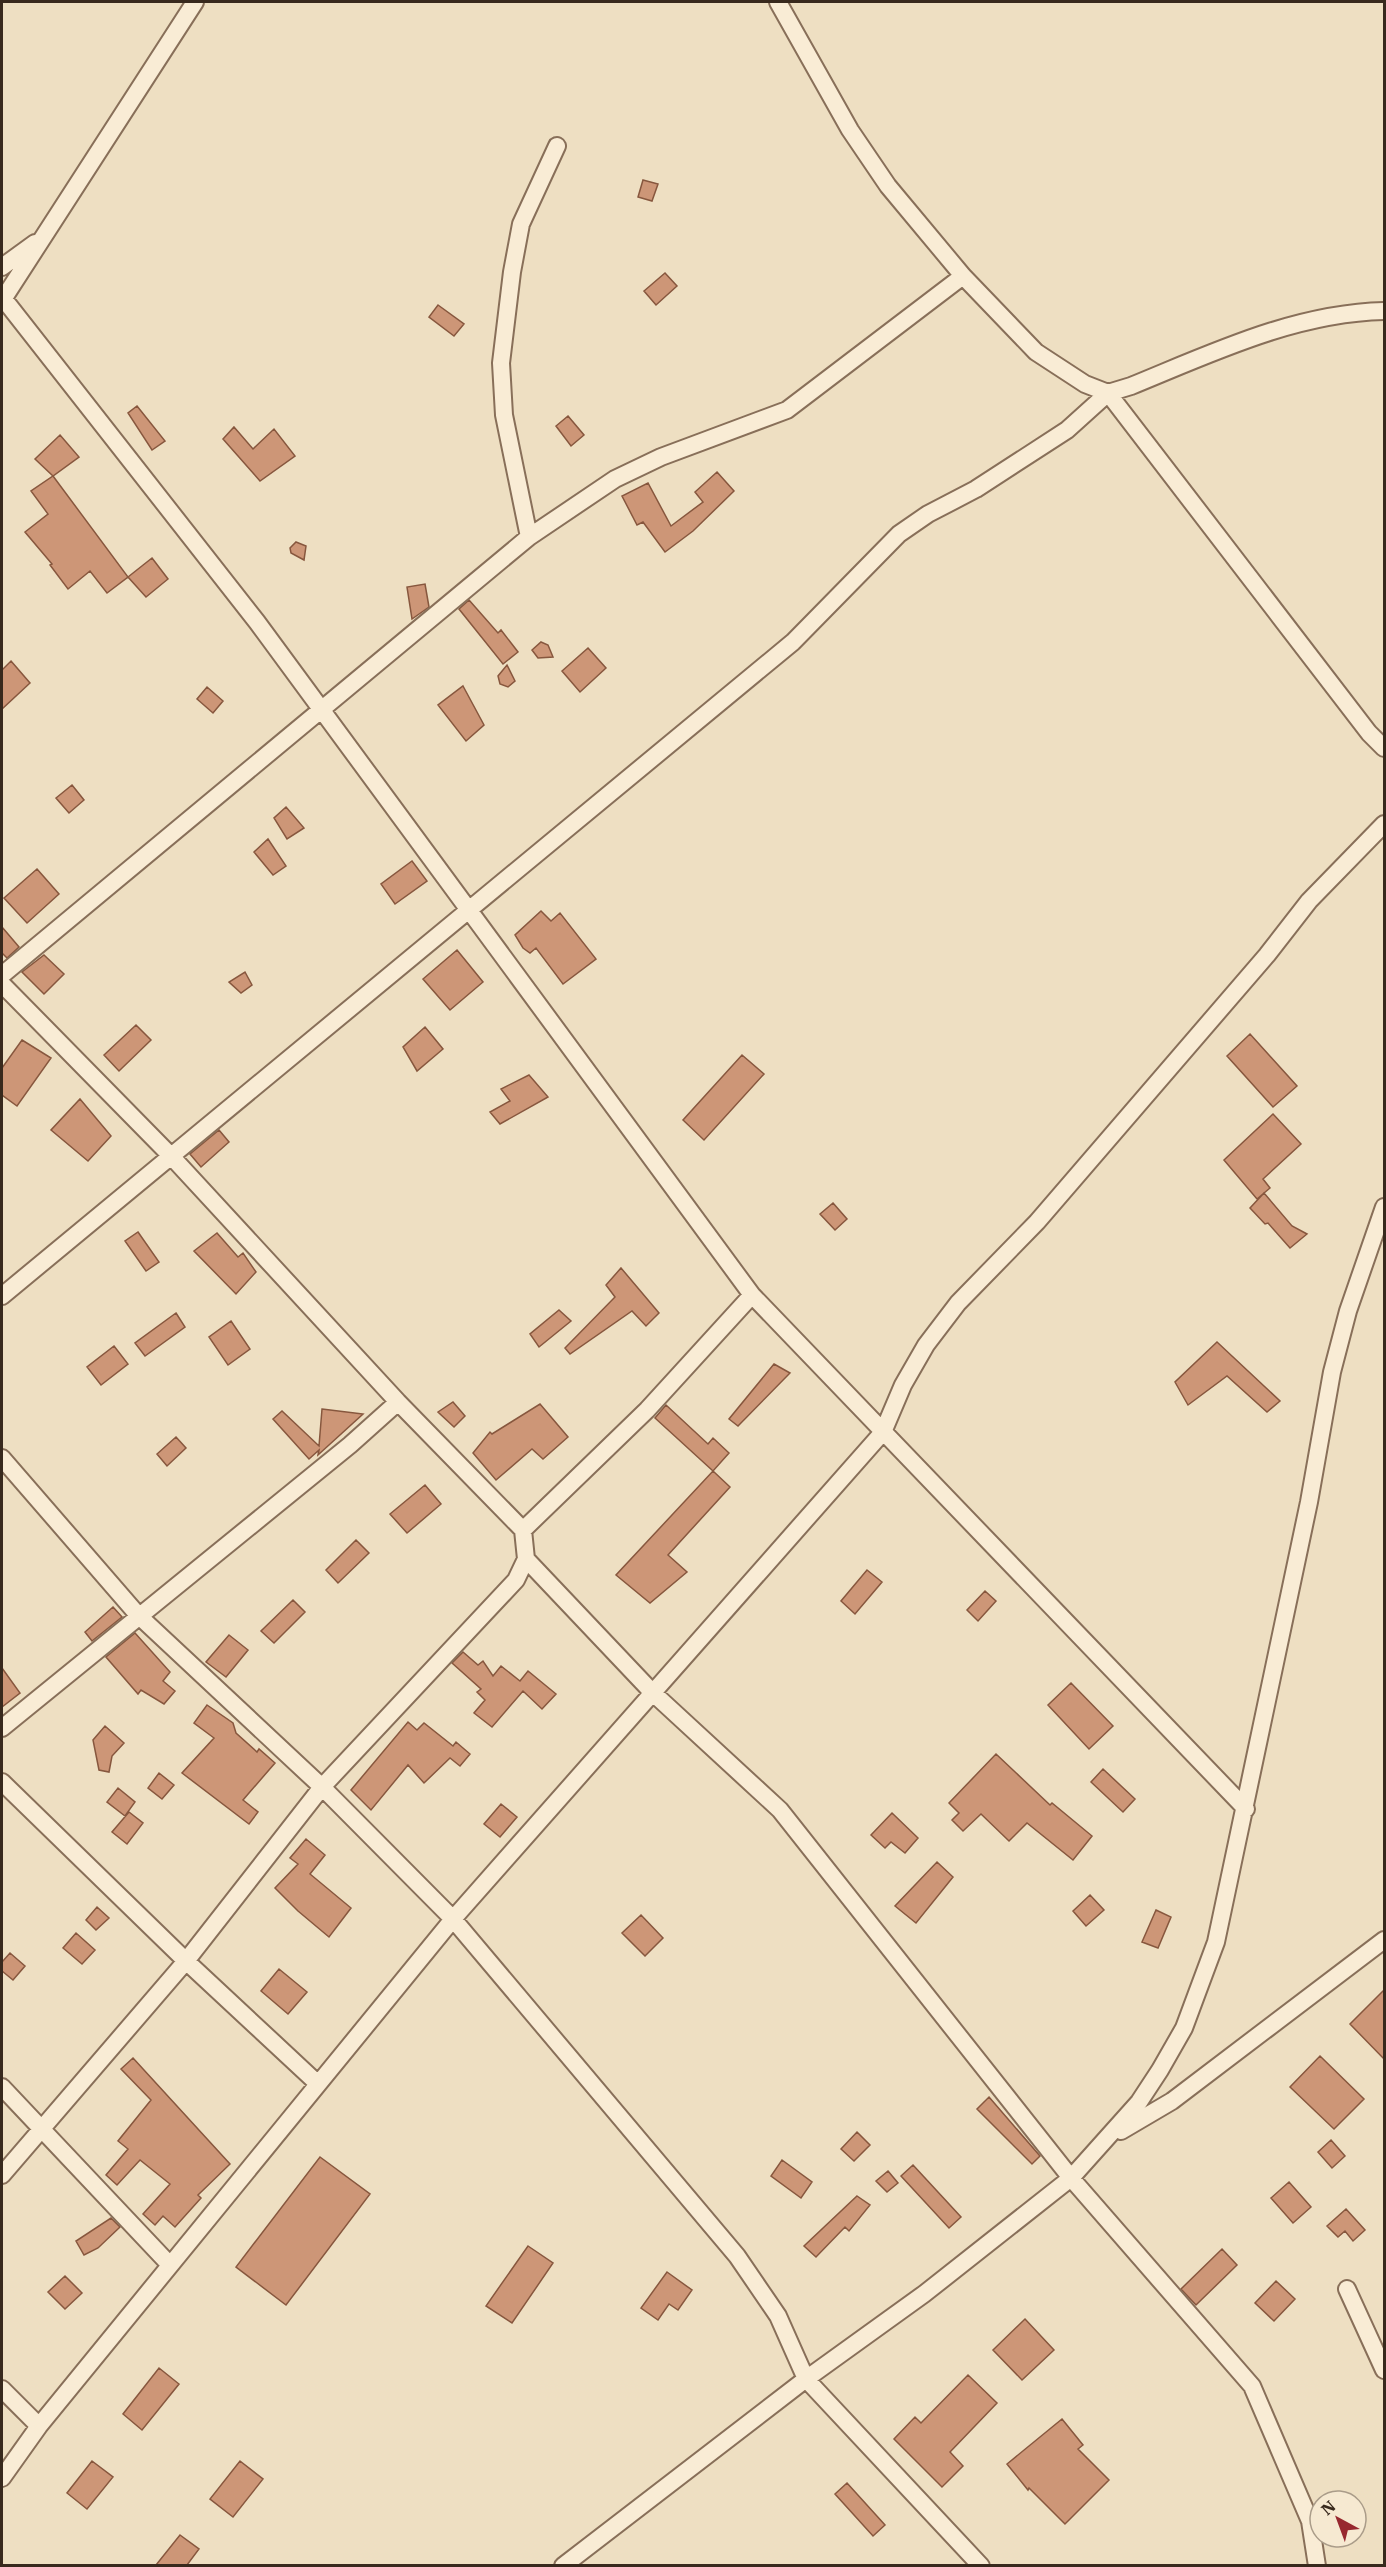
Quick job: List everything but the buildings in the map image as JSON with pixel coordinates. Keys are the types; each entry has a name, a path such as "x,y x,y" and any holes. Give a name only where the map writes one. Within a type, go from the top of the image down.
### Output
{"street":[{"path":"195,2 2,299 257,622 752,1295 1246,1809"},
{"path":"778,2 850,130 888,186 963,276 1036,352 1085,384 1108,393 1369,733 1384,748"},
{"path":"529,537 504,415 501,363 512,272 521,224 557,146"},
{"path":"2,267 44,237"},
{"path":"2,975 529,537 615,479 661,457 787,410 963,276"},
{"path":"2,1296 793,642 899,534 928,513 976,489 1067,430 1108,393 1131,386 1269,330 1362,311 1384,311"},
{"path":"2,2478 39,2426 453,1919 883,1432 915,1365 958,1303 1037,1222 1267,955 1309,901 1384,824"},
{"path":"2,984 172,1157 398,1402 523,1530 526,1559 516,1580 322,1787 186,1961 2,2175"},
{"path":"563,2565 806,2379 924,2294 1071,2178 1139,2102 1184,2028 1216,1942 1307,1513 1332,1372 1348,1311 1384,1207"},
{"path":"523,1530 647,1410 752,1295"},
{"path":"2,1728 138,1615 350,1445 398,1402"},
{"path":"2,1458 138,1615 322,1787 453,1919 737,2256 778,2316 806,2379 981,2565"},
{"path":"526,1559 652,1692 780,1810 1071,2178 1252,2386 1310,2521 1317,2565"},
{"path":"2,1782 186,1961 317,2083"},
{"path":"1105,2141 1172,2101 1384,1940"},
{"path":"2,2087 40,2131 170,2265"},
{"path":"1347,2289 1384,2370"},
{"path":"2,2389 39,2426"}]}
